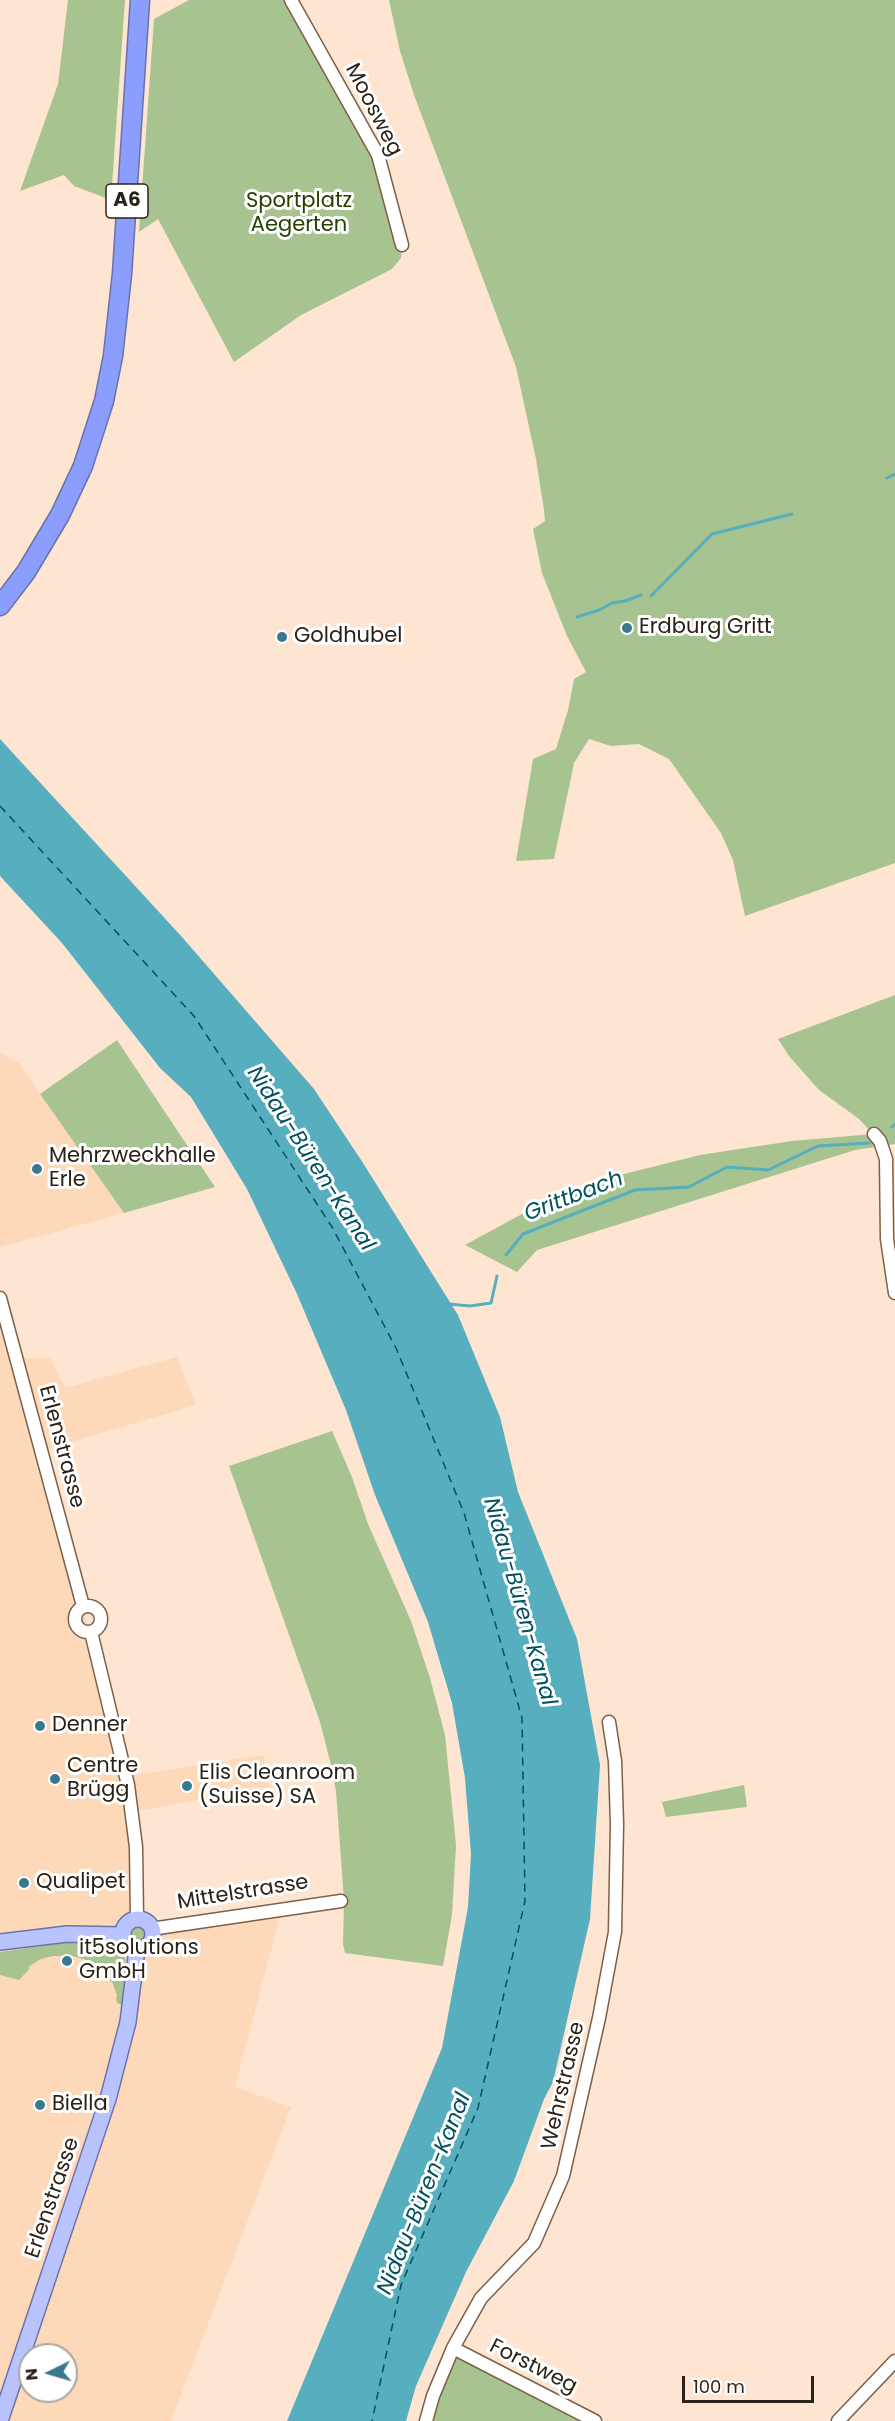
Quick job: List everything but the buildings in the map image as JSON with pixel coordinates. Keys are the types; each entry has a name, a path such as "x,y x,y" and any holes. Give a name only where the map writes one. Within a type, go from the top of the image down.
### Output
{"highway":[{"name":"A6","path":"0,606 32,563 60,515 83,466 106,392 113,356 122,274 140,0"}],"main road":[{"path":"137,1919 147,1922 151,1929 150,1943 137,1949 127,1945 123,1935 127,1924 137,1919"},
{"path":"0,1942 67,1934 123,1935"},
{"name":"Erlenstrasse","path":"0,2421 108,2099 128,2022 137,1949"}],"street":[{"name":"Moosweg","path":"291,0 378,155 402,245"},
{"path":"879,1141 887,1175 885,1208 887,1239 895,1293"},
{"name":"Erlenstrasse","path":"0,1298 83,1606"},
{"path":"83,1606 92,1606 100,1615 98,1628 91,1632 82,1631 75,1622 75,1614 83,1606"},
{"path":"91,1632 127,1777 136,1847 137,1919"},
{"name":"Wehrstrasse","path":"426,2421 433,2396 453,2348 481,2298 534,2244 563,2176 599,2018 615,1932 617,1824 615,1761 609,1722"},
{"name":"Mittelstrasse","path":"151,1929 341,1900"},
{"name":"Forstweg","path":"453,2348 595,2421"},
{"path":"838,2421 895,2361"}],"shaded area":[{"path":"0,1053 19,1063 124,1213 0,1247"},
{"path":"0,1298 16,1358 50,1358 65,1388 177,1357 196,1405 41,1451 127,1776 263,1755 269,1787 133,1812 143,1920 149,1925 282,1909 235,2087 291,2107 171,2421 0,2421"}],"green space":[{"path":"68,0 125,0 111,200 74,186 64,175 20,191 58,84"},
{"name":"Sportplatz Aegerten","path":"189,0 291,0 378,155 402,245 401,258 392,269 301,315 234,362 158,219 139,232 154,19"},
{"path":"389,0 895,0 895,863 745,916 733,860 721,833 669,759 639,744 611,746 589,739 574,763 554,859 516,861 533,759 556,749 568,710 574,679 586,672 567,636 542,573 533,529 545,521 544,510 536,459 516,367 414,95 400,51"},
{"path":"895,995 895,1144 855,1150 537,1250 517,1272 465,1245 533,1208 604,1179 700,1155 792,1141 873,1134 859,1119 819,1090 789,1056 778,1039"},
{"path":"117,1040 215,1187 124,1213 40,1094"},
{"path":"332,1431 352,1477 368,1524 411,1621 430,1678 445,1735 456,1845 452,1915 443,1966 345,1953 343,1944 344,1900 336,1791 330,1761 320,1722 229,1466"},
{"path":"744,1785 747,1807 666,1817 662,1802"},
{"path":"135,1927 141,1927 145,1934 141,1941 135,1941 131,1937 131,1931"},
{"path":"96,1941 117,1944 125,1953 126,1967 122,2005 117,2003 113,1984 102,1970 89,1961 73,1956 53,1956 41,1959 28,1967 30,1968 19,1980 0,1975 0,1952 69,1942"},
{"path":"453,2348 595,2421 427,2421"}],"water":[{"name":"Nidau-Büren-Kanal","path":"0,739 182,937 314,1089 363,1163 458,1315 500,1417 518,1492 577,1639 600,1765 590,1919 553,2082 544,2099 514,2181 466,2272 416,2386 406,2421 287,2421 442,2048 468,1907 471,1854 465,1778 452,1703 428,1622 375,1495 346,1410 297,1294 247,1189 191,1097 160,1068 62,943 0,876"}],"waterway":[{"path":"887,478 895,474"},
{"path":"651,596 712,534 792,514"},
{"path":"577,617 612,603 641,595"},
{"name":"Grittbach","path":"892,1127 895,1124"},
{"name":"Grittbach","path":"506,1255 523,1234 635,1190 689,1187 727,1167 768,1170 818,1146 869,1143"},
{"path":"449,1304 470,1306 491,1303 497,1276"}],"ferry route":[{"path":"0,806 194,1016 332,1227 396,1348 464,1513 522,1718 525,1901 478,2108 401,2285 372,2421"}],"place":[{"name":"Erdburg Gritt","path":"627,628"},
{"name":"Goldhubel","path":"282,637"},
{"name":"Mehrzweckhalle Erle","path":"37,1169"},
{"name":"Denner","path":"40,1726"},
{"name":"Centre Brügg","path":"55,1779"},
{"name":"Elis Cleanroom (Suisse) SA","path":"187,1786"},
{"name":"Qualipet","path":"24,1883"},
{"name":"it5solutions GmbH","path":"67,1961"},
{"name":"Biella","path":"40,2105"}]}
